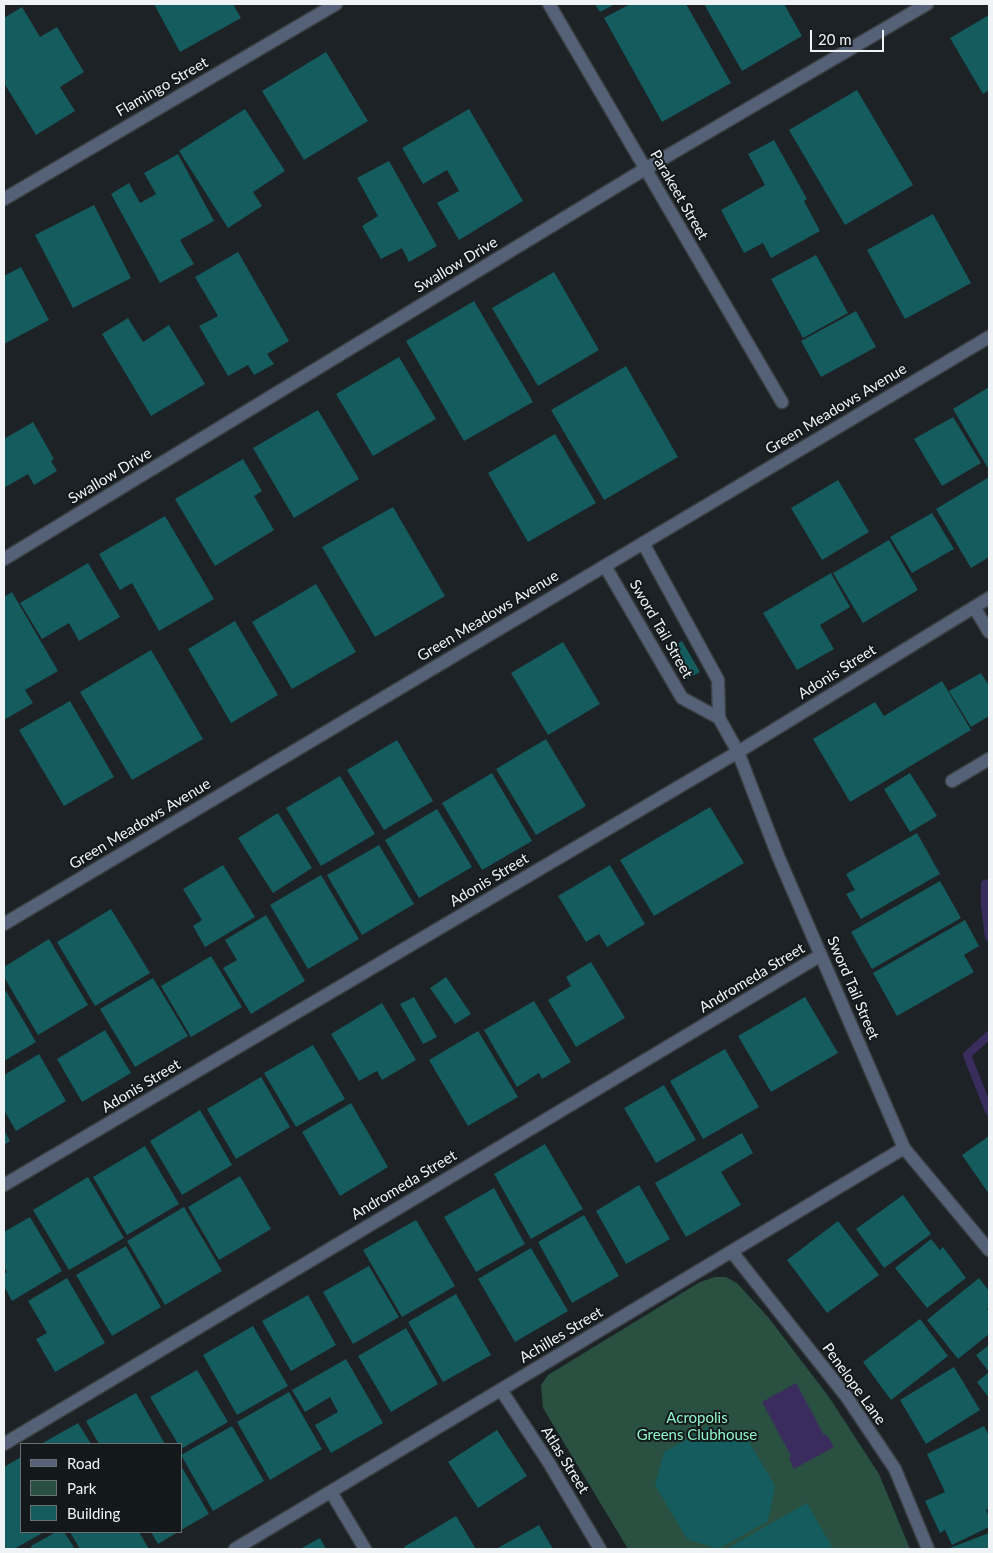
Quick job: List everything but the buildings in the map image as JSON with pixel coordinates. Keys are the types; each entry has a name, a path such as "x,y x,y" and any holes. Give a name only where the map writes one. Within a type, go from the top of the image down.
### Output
{"street":[{"name":"Flamingo Street","path":"5,196 336,4"},
{"name":"Parakeet Street","path":"549,4 782,402"},
{"name":"Swallow Drive","path":"4,559 645,169 927,4"},
{"name":"Green Meadows Avenue","path":"4,924 989,337"},
{"name":"Sword Tail Street","path":"642,544 718,680 719,718 738,752 778,856 904,1148 989,1250"},
{"name":"Sword Tail Street","path":"605,566 682,698 719,718"},
{"name":"Adonis Street","path":"4,1185 738,752 989,598"},
{"path":"974,607 989,632"},
{"path":"952,781 989,759"},
{"name":"Andromeda Street","path":"4,1444 821,955"},
{"name":"Achilles Street","path":"235,1549 904,1148"},
{"name":"Penelope Lane","path":"732,1252 846,1396 895,1469 928,1549"},
{"name":"Atlas Street","path":"501,1390 549,1463 600,1549"},
{"path":"331,1492 365,1549"}],"green space":[{"name":"Acropolis Greens Clubhouse","path":"715,1277 726,1277 737,1283 768,1317 829,1397 879,1474 910,1549 628,1549 543,1408 541,1385 548,1375 700,1282"}],"shaded area":[{"path":"796,1383 824,1435 826,1434 834,1447 794,1469 789,1458 791,1456 762,1402"}],"waterway":[{"path":"989,883 985,884 985,905 989,937"},
{"path":"989,1035 967,1055 989,1111"}]}
